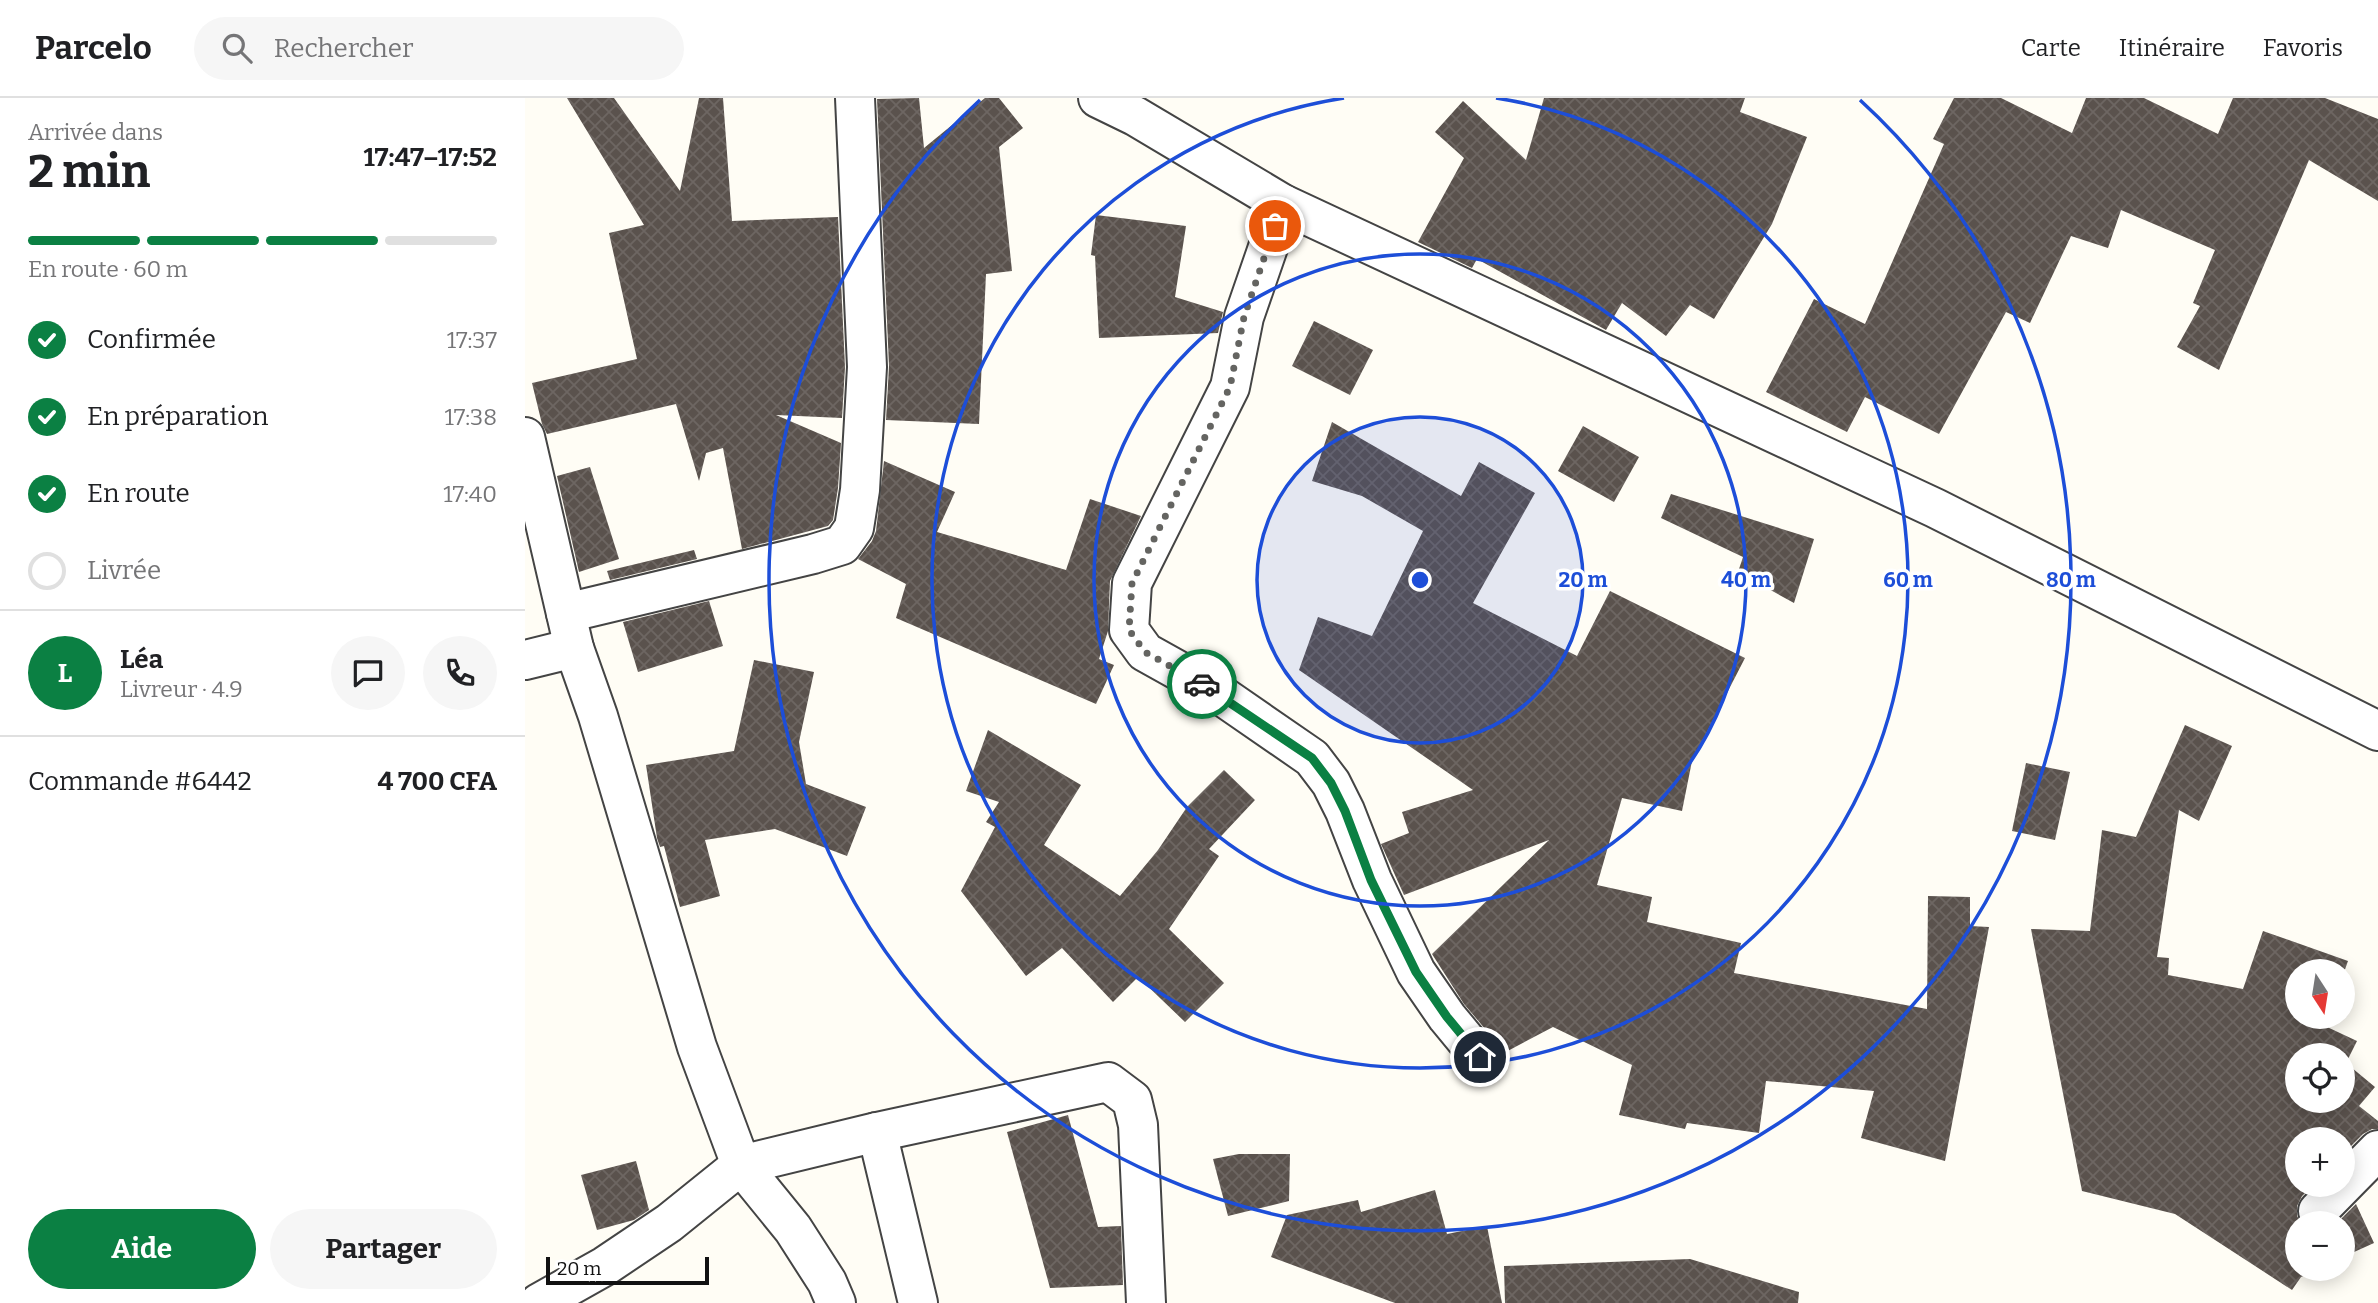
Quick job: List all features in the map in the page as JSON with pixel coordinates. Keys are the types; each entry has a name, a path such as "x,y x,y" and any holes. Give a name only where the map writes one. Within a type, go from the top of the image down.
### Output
{"street":[{"path":"525,660 570,631 842,545 854,528 860,490 867,367 855,98"},
{"path":"1098,98 1135,107 1283,204 1935,508 2378,731"},
{"path":"1283,204 1244,317 1230,387 1132,583 1129,630 1145,652 1215,691 1312,758 1331,783 1345,811 1371,880 1416,972 1447,1017 1480,1057"},
{"path":"525,437 570,631 697,1047 741,1165 793,1229 827,1282 836,1303"},
{"path":"539,1303 605,1266 669,1223 741,1165 877,1132 1108,1082 1132,1100 1138,1125 1146,1303"},
{"path":"877,1132 918,1303"},
{"path":"2318,1211 2378,1150"}],"building":[{"path":"567,98 614,98 680,191 699,98 723,98 732,221 838,217 845,367 842,418 776,415 841,443 833,520 828,526 742,549 723,448 706,453 699,481 676,404 547,434 532,383 637,359 609,233 644,225"},
{"path":"919,98 924,148 985,98 999,98 1023,128 999,147 1012,271 986,274 979,424 886,420 889,366 877,99"},
{"path":"1544,98 1745,98 1740,112 1807,137 1772,224 1714,319 1690,305 1666,336 1622,303 1606,330 1477,259 1472,268 1418,242 1464,158 1435,132 1463,101 1526,160"},
{"path":"1954,98 2001,98 2072,133 2086,98 2144,98 2218,134 2233,98 2325,98 2378,119 2378,201 2309,160 2219,370 2177,347 2200,306 2193,303 2215,250 2121,210 2108,248 2071,236 2030,323 2006,312 1939,434 1865,397 1847,432 1766,392 1814,299 1865,324 1944,144 1933,139"},
{"path":"1096,215 1186,226 1175,297 1223,312 1218,333 1099,338 1095,256 1091,255"},
{"path":"1314,321 1373,350 1350,395 1292,366"},
{"path":"1332,422 1461,496 1479,462 1535,493 1473,603 1577,656 1610,591 1745,658 1692,761 1682,811 1622,798 1597,885 1652,897 1647,922 1741,943 1734,973 1927,1009 1928,896 1970,897 1970,926 1989,927 1945,1161 1861,1138 1874,1091 1766,1081 1759,1133 1687,1123 1685,1129 1619,1115 1632,1065 1553,1027 1502,1054 1497,1043 1464,1004 1432,954 1549,840 1404,895 1381,844 1409,833 1402,812 1473,790 1299,670 1318,617 1372,636 1423,531 1362,496 1312,481"},
{"path":"1583,426 1639,457 1614,502 1558,471"},
{"path":"884,461 955,492 937,532 1066,570 1090,499 1141,516 1110,581 1108,631 1099,659 1114,665 1096,704 896,618 906,584 858,559 876,531"},
{"path":"590,467 619,559 579,572 557,476"},
{"path":"1671,494 1814,539 1794,603 1738,572 1743,557 1661,518"},
{"path":"694,550 697,559 610,580 607,571"},
{"path":"709,601 723,646 638,672 623,622"},
{"path":"754,660 814,672 799,742 806,784 866,807 847,856 775,829 705,840 720,896 680,907 664,846 660,847 657,838 646,765 734,751"},
{"path":"2185,725 2232,746 2199,821 2179,810 2157,957 2169,958 2168,975 2243,989 2263,931 2342,959 2285,959 2285,1029 2331,1029 2357,1041 2355,1045 2285,1043 2285,1113 2355,1113 2355,1070 2375,1087 2359,1106 2378,1121 2378,1129 2363,1134 2355,1142 2355,1127 2285,1127 2285,1197 2302,1197 2297,1211 2285,1211 2285,1281 2298,1281 2292,1290 2175,1214 2082,1191 2031,929 2090,931 2102,830 2136,837"},
{"path":"988,730 1081,785 1044,845 1120,896 1158,850 1187,807 1224,770 1255,800 1209,849 1219,856 1169,929 1224,983 1185,1022 1138,977 1113,1002 1062,948 1026,976 961,891 995,827 986,822 999,802 966,791"},
{"path":"2026,763 2070,772 2055,840 2012,831"},
{"path":"1068,1115 1098,1227 1121,1226 1123,1285 1050,1288 1007,1132"},
{"path":"1239,1154 1290,1154 1289,1201 1228,1216 1213,1159"},
{"path":"636,1161 649,1210 634,1220 597,1230 581,1175"},
{"path":"1435,1190 1447,1234 1487,1226 1502,1303 1395,1303 1271,1257 1287,1215 1358,1200 1361,1212"},
{"path":"2356,1204 2374,1243 2355,1252 2355,1211 2349,1211"},
{"path":"1690,1259 1799,1292 1798,1303 1505,1303 1504,1266"}],"way so far":[{"path":"1202,684 1145,652 1129,630 1132,583 1230,387 1244,317 1275,226"}],"route":[{"path":"1202,684 1312,758 1331,783 1345,811 1371,880 1416,972 1447,1017 1480,1057"}]}
